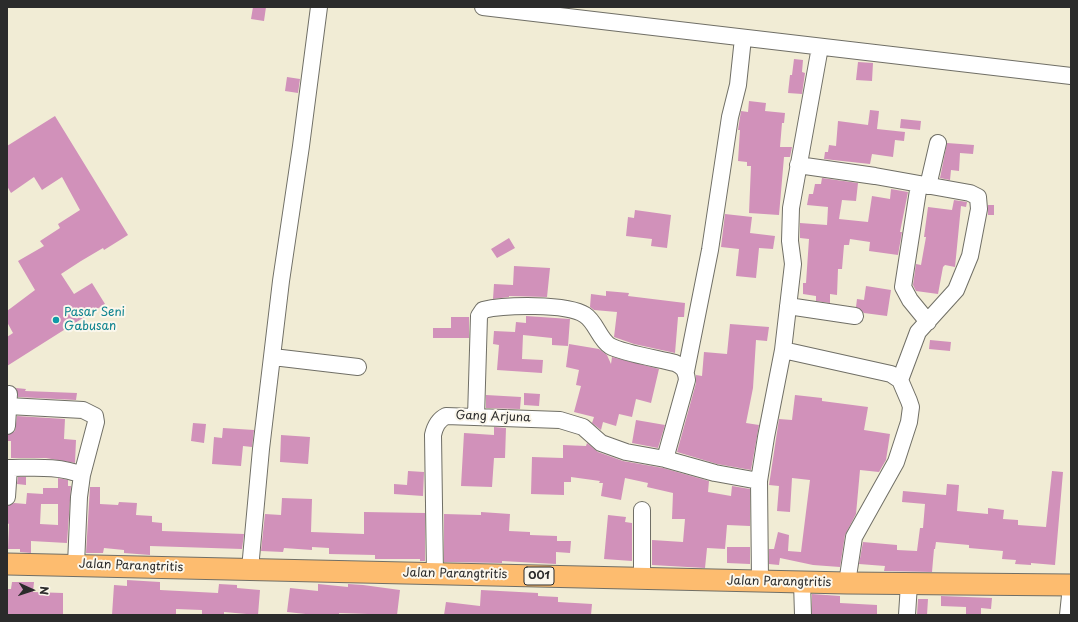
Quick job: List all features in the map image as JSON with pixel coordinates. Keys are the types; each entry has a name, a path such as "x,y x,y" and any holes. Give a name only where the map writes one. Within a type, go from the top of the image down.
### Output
{"main road":[{"name":"Jalan Parangtritis","path":"7,564 76,564 642,579 1071,586"}],"street":[{"path":"250,569 261,449 281,287 319,7"},
{"path":"483,7 1071,76"},
{"path":"743,38 738,86 730,117 710,250 686,372 687,380 665,459 716,473 759,482"},
{"path":"760,581 759,482 783,350 793,264 789,227 798,165 820,47"},
{"path":"928,322 910,300 903,287 923,185 938,143"},
{"path":"798,165 975,194 979,201 970,256 956,290 918,332 900,380"},
{"path":"476,416 479,316 483,310 516,306 553,307 585,314 609,345 675,363 682,366 686,372"},
{"path":"788,306 855,316"},
{"path":"783,350 892,374 900,380 911,407 909,422 896,462 854,537 847,583"},
{"path":"273,357 358,367"},
{"path":"7,426 9,400 83,410 95,416 96,422 82,475 79,497 76,564"},
{"name":"Gang Arjuna","path":"436,574 433,448 435,426 446,416 560,420 583,427 601,443 626,452 665,459"},
{"path":"7,497 8,468 56,469 73,471 82,475"},
{"path":"642,510 642,579"},
{"path":"802,582 803,615"},
{"path":"907,615 909,584"},
{"path":"1068,615 1071,586"}],"building":[{"path":"253,7 266,7 264,21 251,19"},
{"path":"794,59 803,60 802,72 805,73 802,94 788,93"},
{"path":"858,62 873,63 872,81 856,80"},
{"path":"287,77 300,79 298,93 285,91"},
{"path":"749,101 766,103 765,111 785,113 784,123 782,123 780,147 792,147 790,157 784,157 779,215 749,213 751,166 747,166 747,162 738,161 740,130 738,130 741,111 748,112"},
{"path":"870,110 879,111 877,129 905,132 904,141 895,140 893,157 872,154 870,164 824,159 825,152 828,152 829,145 836,146 838,121 868,125"},
{"path":"55,116 128,235 104,250 103,248 61,274 74,294 92,283 105,304 7,366 7,337 13,333 7,322 7,311 35,290 18,261 44,246 40,241 60,228 58,224 80,210 62,177 42,190 34,177 11,193 7,186 7,146"},
{"path":"901,119 921,121 920,130 900,128"},
{"path":"947,143 974,145 973,154 960,153 959,171 951,170 950,180 940,178"},
{"path":"822,178 858,183 856,201 842,200 839,219 868,222 872,196 890,199 891,189 908,192 900,232 902,232 898,255 869,251 870,242 850,239 849,245 844,245 842,269 838,269 837,295 830,294 830,303 816,301 816,296 803,294 803,283 806,283 809,239 800,238 800,223 827,225 828,207 807,205 809,194 813,194 815,184 821,184"},
{"path":"954,200 967,202 966,207 961,206 955,267 945,265 943,267 938,294 916,291 913,285 916,264 921,265 926,237 924,237 928,207 952,210"},
{"path":"988,205 994,205 994,215 988,215"},
{"path":"635,210 671,215 667,248 651,246 652,239 626,236 628,217 634,218"},
{"path":"725,214 752,217 750,233 775,236 773,249 759,248 756,278 736,276 739,249 721,247"},
{"path":"509,238 515,248 497,258 491,249"},
{"path":"514,266 550,268 547,297 509,296 493,299 494,284 513,285"},
{"path":"866,286 891,290 887,316 864,313 856,307 857,299 864,300"},
{"path":"606,291 629,293 628,296 685,303 684,317 678,317 675,353 634,344 614,337 617,312 594,310 590,307 591,294 606,296"},
{"path":"526,316 570,319 568,346 552,345 552,338 523,335 522,359 543,360 542,373 497,370 499,345 493,344 494,331 515,332 516,322 526,323"},
{"path":"451,317 469,317 469,338 433,338 433,328 451,328"},
{"path":"730,324 769,327 767,341 756,340 753,388 746,423 759,425 751,470 717,464 677,452 696,383 696,375 702,376 704,352 727,354"},
{"path":"930,340 951,342 950,351 929,349"},
{"path":"569,344 599,349 607,355 611,364 612,357 659,369 651,403 636,399 632,417 619,414 616,426 603,422 601,430 592,423 594,417 574,412 581,386 576,385 579,370 566,367"},
{"path":"16,388 26,389 25,391 77,393 76,400 18,397"},
{"path":"524,393 540,394 539,406 524,405"},
{"path":"486,395 521,397 520,409 486,408"},
{"path":"795,395 822,398 822,401 868,407 864,430 890,434 886,460 879,472 860,470 856,514 845,535 840,567 813,565 780,558 779,565 769,564 769,549 774,549 778,532 789,535 788,551 801,552 810,480 792,478 790,512 777,511 779,486 769,485 779,419 792,420"},
{"path":"17,416 65,419 64,439 76,440 75,463 46,458 11,458 11,441 7,441 7,435 15,431"},
{"path":"636,420 665,425 658,448 632,443"},
{"path":"193,423 206,424 204,443 191,441"},
{"path":"494,427 506,428 505,458 494,458 492,487 461,486 464,433 494,435"},
{"path":"223,428 254,430 252,447 243,446 241,466 212,464 214,437 222,438"},
{"path":"281,435 310,437 308,464 280,462"},
{"path":"587,443 598,452 623,461 663,468 709,481 708,492 731,496 732,486 750,489 750,526 727,525 725,549 707,548 705,568 652,565 652,540 683,542 685,519 672,519 673,493 647,487 648,483 625,478 621,500 601,496 603,483 599,483 600,481 571,477 571,482 564,482 564,495 531,494 532,457 563,458 563,445 586,446"},
{"path":"408,471 424,472 423,496 394,494 394,484 407,485"},
{"path":"1052,471 1063,472 1055,565 1031,563 1031,565 1015,564 1016,560 1002,559 1003,551 969,548 969,545 936,542 932,572 884,571 885,566 859,564 863,542 897,545 897,550 917,551 920,528 923,528 925,504 902,502 903,491 946,495 947,484 959,485 957,511 988,514 988,508 1004,510 1003,519 1018,520 1018,525 1046,527"},
{"path":"18,477 26,477 26,485 17,484"},
{"path":"58,478 68,480 68,486 71,486 67,543 31,541 31,553 20,552 20,549 8,549 9,524 7,523 7,506 14,503 26,504 27,493 43,494 43,488 58,488","holes":["41,504 58,504 58,525 40,524"]},
{"path":"90,487 100,487 100,504 118,505 119,502 137,503 136,515 152,516 152,522 162,523 162,531 244,534 242,549 150,546 150,555 124,553 124,550 104,548 103,553 86,553"},
{"path":"282,498 312,499 311,532 364,534 364,512 425,513 425,561 420,561 420,559 375,559 375,555 329,554 329,548 312,547 312,550 284,548 283,552 261,551 265,514 281,515"},
{"path":"481,512 510,514 509,531 530,532 530,535 557,536 557,541 571,541 570,553 556,552 556,564 502,561 502,563 444,562 444,514 481,515"},
{"path":"608,515 626,517 625,522 632,523 632,561 604,559"},
{"path":"727,547 750,547 750,564 727,563"},
{"path":"127,580 160,582 160,590 218,593 219,584 237,585 237,588 260,590 258,615 224,612 224,615 202,615 202,610 176,609 176,615 112,615 114,585 127,586"},
{"path":"12,582 34,582 33,592 63,593 63,615 7,615 7,589 11,589"},
{"path":"318,584 348,587 348,584 363,585 400,590 397,615 339,613 339,615 315,615 287,612 290,588 318,591"},
{"path":"481,590 538,593 538,596 558,597 558,602 592,604 591,615 444,615 446,602 480,606"},
{"path":"812,594 840,596 840,603 877,605 877,615 812,615"},
{"path":"941,596 992,598 991,609 981,608 981,615 966,615 966,607 941,606"},
{"path":"918,599 928,599 927,615 917,615"}],"place":[{"name":"Pasar Seni Gabusan","path":"56,320"}]}
